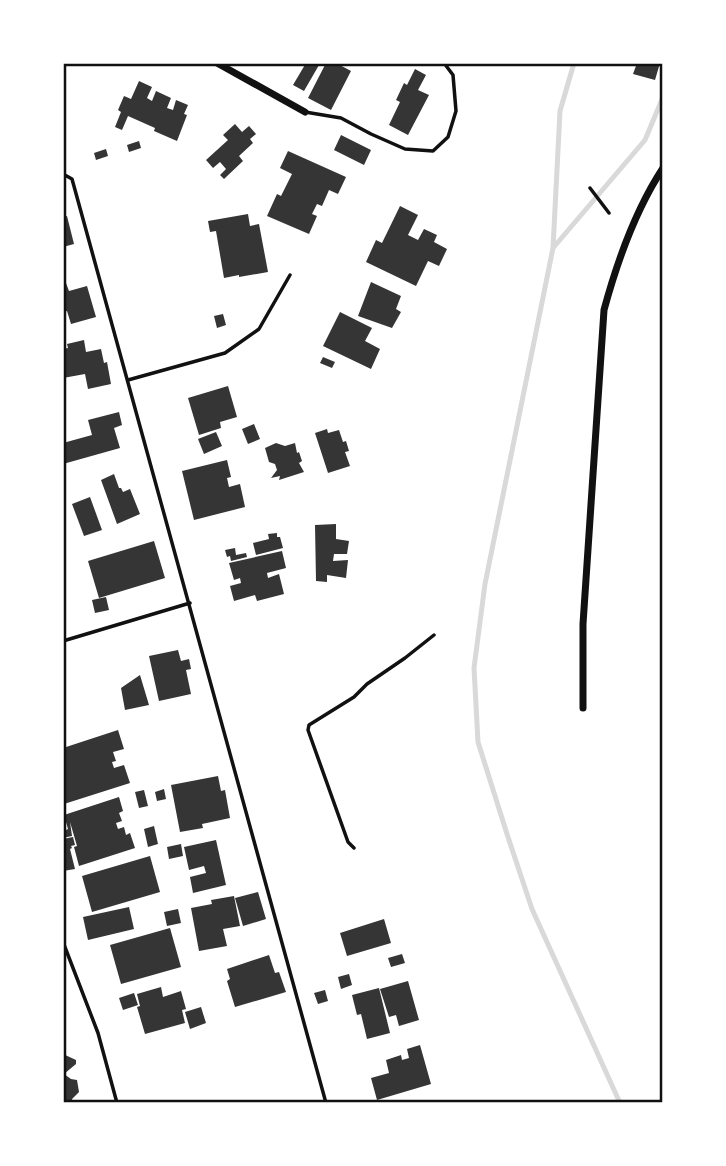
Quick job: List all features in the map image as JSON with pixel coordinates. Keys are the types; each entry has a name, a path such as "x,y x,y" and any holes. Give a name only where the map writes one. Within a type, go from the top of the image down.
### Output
{"street":[{"path":"217,63 304,112"},
{"path":"583,708 583,624 604,310 612,281 640,209 663,168"}],"lane":[{"path":"304,112 341,118 371,135 405,149 433,150 449,137 456,111 453,75 444,63"},
{"path":"63,174 72,178 326,1103"},
{"path":"128,380 225,353 259,329 290,275"},
{"path":"63,641 190,603"},
{"path":"63,942 98,1033 117,1103"}],"path":[{"path":"590,188 609,214"},
{"path":"354,848 348,842 309,725 354,697 367,684 434,635"}],"building":[{"path":"306,63 319,65 304,91 293,85"},
{"path":"326,63 336,63 351,71 331,110 308,98"},
{"path":"637,63 660,63 655,80 633,74"},
{"path":"415,69 426,75 418,90 429,95 408,135 389,125 400,102 396,100"},
{"path":"139,81 152,87 147,98 152,101 156,91 171,98 167,108 173,110 176,100 188,105 177,141 128,116 122,130 115,127 124,96 131,99"},
{"path":"235,124 242,132 249,126 256,134 250,139 253,143 239,156 243,161 224,179 220,175 226,169 220,162 213,168 206,160 228,140 223,135"},
{"path":"341,135 371,150 364,165 334,150"},
{"path":"139,141 141,148 129,152 127,145"},
{"path":"106,149 108,156 96,160 94,153"},
{"path":"288,151 346,177 338,194 329,190 322,206 317,204 312,214 317,216 309,234 267,216 277,194 281,196 292,174 280,168"},
{"path":"400,206 418,215 408,235 418,240 424,229 437,235 434,242 447,249 439,266 428,261 416,286 366,262 376,240 382,243"},
{"path":"248,214 250,226 259,224 268,272 224,278 216,231 210,232 208,221"},
{"path":"67,216 74,244 63,247 63,217"},
{"path":"63,275 69,291 87,286 96,317 71,324 67,311 63,312"},
{"path":"371,282 401,296 396,309 401,312 392,328 358,316"},
{"path":"340,312 372,328 365,341 380,349 371,369 323,346"},
{"path":"223,314 226,325 217,328 214,316"},
{"path":"84,340 86,352 101,349 104,363 107,362 111,384 88,389 85,374 63,378 63,349 68,348 67,344"},
{"path":"323,357 335,362 332,368 320,363"},
{"path":"228,386 237,417 220,422 221,428 199,435 188,398"},
{"path":"119,412 122,425 114,428 120,448 63,464 63,443 92,435 88,420"},
{"path":"254,424 260,439 248,444 242,429"},
{"path":"327,429 328,433 339,430 343,442 346,441 349,451 345,452 350,466 328,473 315,433"},
{"path":"216,432 222,446 204,454 198,439"},
{"path":"276,443 285,446 295,443 302,461 299,463 304,472 279,480 280,476 271,478 277,470 275,464 269,462 265,448"},
{"path":"227,460 231,477 227,478 229,487 240,484 245,507 194,520 182,471"},
{"path":"114,474 123,492 130,489 140,514 117,524 101,480"},
{"path":"90,497 102,530 84,536 72,504"},
{"path":"336,524 336,539 349,541 347,554 334,554 333,561 348,560 346,578 327,575 327,582 316,581 315,525"},
{"path":"277,533 283,548 256,555 253,543 269,539 268,534"},
{"path":"154,541 165,578 99,598 88,561"},
{"path":"235,548 236,555 246,553 247,557 231,561 225,550"},
{"path":"282,551 286,568 267,573 268,578 279,574 284,594 257,601 255,595 234,601 230,586 241,583 240,578 234,580 229,563"},
{"path":"106,597 109,610 95,613 92,600"},
{"path":"178,650 181,661 189,659 191,669 186,670 191,694 159,701 149,656"},
{"path":"140,675 149,705 125,710 121,688"},
{"path":"118,730 124,749 113,752 116,761 112,762 114,768 124,765 130,783 64,804 63,748"},
{"path":"218,776 221,791 225,790 230,818 202,824 203,828 180,832 171,785"},
{"path":"164,789 166,799 157,801 155,792"},
{"path":"144,790 148,806 139,808 135,792"},
{"path":"119,797 123,811 119,813 122,821 116,823 118,829 124,827 126,835 130,833 135,848 79,866 70,822 72,836 63,838 63,821 66,830 68,829 64,815"},
{"path":"154,826 158,844 148,847 144,829"},
{"path":"73,837 75,845 70,849 75,869 63,871 63,839"},
{"path":"216,840 226,885 193,893 190,877 206,873 204,866 189,870 184,847"},
{"path":"181,844 183,856 169,859 167,847"},
{"path":"150,856 160,892 92,912 82,876"},
{"path":"258,892 266,919 243,926 235,898"},
{"path":"234,896 240,926 223,929 227,946 199,951 191,908 212,904 211,900"},
{"path":"129,907 134,929 88,940 83,917"},
{"path":"178,909 181,923 167,926 164,912"},
{"path":"384,919 391,943 347,956 340,933"},
{"path":"170,928 181,967 121,984 110,945"},
{"path":"402,954 405,963 391,967 388,958"},
{"path":"269,955 286,992 235,1007 227,981 230,979 227,969"},
{"path":"349,974 352,985 341,989 338,977"},
{"path":"408,981 419,1020 399,1026 396,1015 389,1017 380,989"},
{"path":"161,987 163,997 181,991 186,1009 182,1010 185,1023 145,1034 137,1007 140,1006 137,994"},
{"path":"379,988 390,1033 367,1039 361,1014 357,1015 352,995"},
{"path":"325,990 328,1001 318,1004 314,993"},
{"path":"134,993 138,1005 123,1010 119,998"},
{"path":"201,1007 206,1023 190,1029 185,1012"},
{"path":"420,1045 431,1084 377,1100 371,1078 389,1073 386,1060 401,1055 402,1060 409,1058 407,1049"},
{"path":"63,1054 76,1060 76,1064 64,1074 77,1080 79,1092 72,1099 73,1103 63,1103"}],"waterway":[{"path":"574,63 560,111 553,248 485,584 474,668 478,742 532,909 620,1103"},
{"path":"553,248 645,140 663,97"}]}
